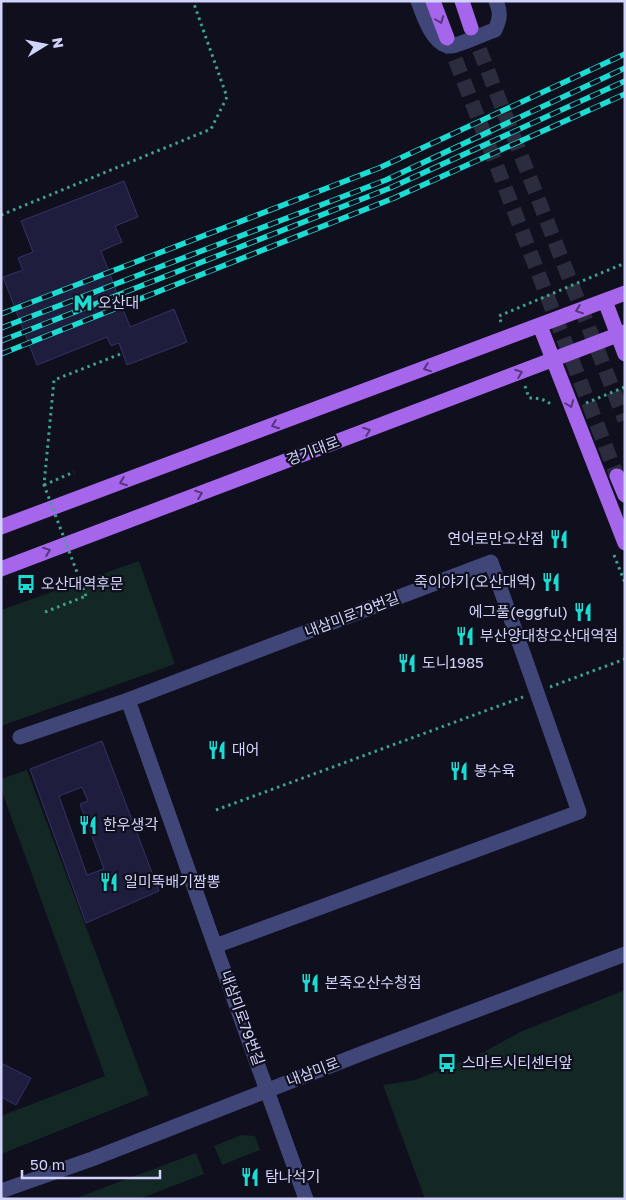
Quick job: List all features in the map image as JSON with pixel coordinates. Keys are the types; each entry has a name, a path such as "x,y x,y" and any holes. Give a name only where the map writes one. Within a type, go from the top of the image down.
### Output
{"main road":[{"path":"433,1 447,38"},
{"path":"462,1 472,28"},
{"path":"1,527 625,293"},
{"path":"605,301 621,334 625,354"},
{"path":"540,326 625,543"},
{"name":"경기대로","path":"1,569 621,334"},
{"path":"617,476 625,495"}],"street":[{"path":"418,1 429,28 439,42 450,46 495,30 503,4"},
{"name":"내삼미로79번길","path":"215,946 579,812 491,562 128,700 215,946 268,1090 306,1199"},
{"path":"20,737 128,700"},
{"name":"내삼미로","path":"1,1191 92,1159 625,954"}],"path":[{"path":"1,215 211,129 227,97 193,1"},
{"path":"499,316 625,263"},
{"path":"45,612 86,596 44,485 54,380 123,353"},
{"path":"572,408 625,387"},
{"path":"44,485 74,472"},
{"path":"216,810 625,659"}],"green space":[{"path":"139,561 175,664 1,726 1,610"},
{"path":"27,770 149,1095 1,1154 1,1116 105,1076 1,789 1,779"},
{"path":"625,990 625,1199 425,1199 383,1085 415,1080 482,1053 520,1032"},
{"path":"241,1135 255,1136 260,1150 222,1165 214,1146"},
{"path":"196,1153 204,1174 139,1199 74,1199"}],"building":[{"path":"124,181 138,217 115,226 122,242 101,251 130,327 174,309 187,342 127,365 119,343 111,346 107,337 37,365 3,277 23,270 18,258 33,252 21,221"},
{"path":"102,741 159,891 86,923 30,769","holes":["82,787 88,801 80,804 104,869 87,875 59,796"]},
{"path":"1,1063 31,1078 16,1105 1,1097"}],"tunnel":[{"path":"471,28 625,420"},
{"path":"447,38 617,476"}],"railway":[{"path":"1,314 379,168 625,54"},
{"path":"1,328 386,180 625,68"},
{"path":"1,341 390,188 625,81"},
{"path":"1,354 394,198 625,94"}],"place":[{"name":"오산대","path":"83,303"},
{"name":"연어로만오산점","path":"559,539"},
{"name":"죽이야기(오산대역)","path":"551,582"},
{"name":"오산대역후문","path":"26,584"},
{"name":"에그풀(eggful)","path":"583,612"},
{"name":"부산양대창오산대역점","path":"465,636"},
{"name":"도니1985","path":"407,663"},
{"name":"대어","path":"217,750"},
{"name":"봉수육","path":"459,771"},
{"name":"한우생각","path":"88,825"},
{"name":"일미뚝배기짬뽕","path":"109,882"},
{"name":"본죽오산수청점","path":"310,983"},
{"name":"스마트시티센터앞","path":"447,1063"},
{"name":"탐나석기","path":"250,1177"}]}
